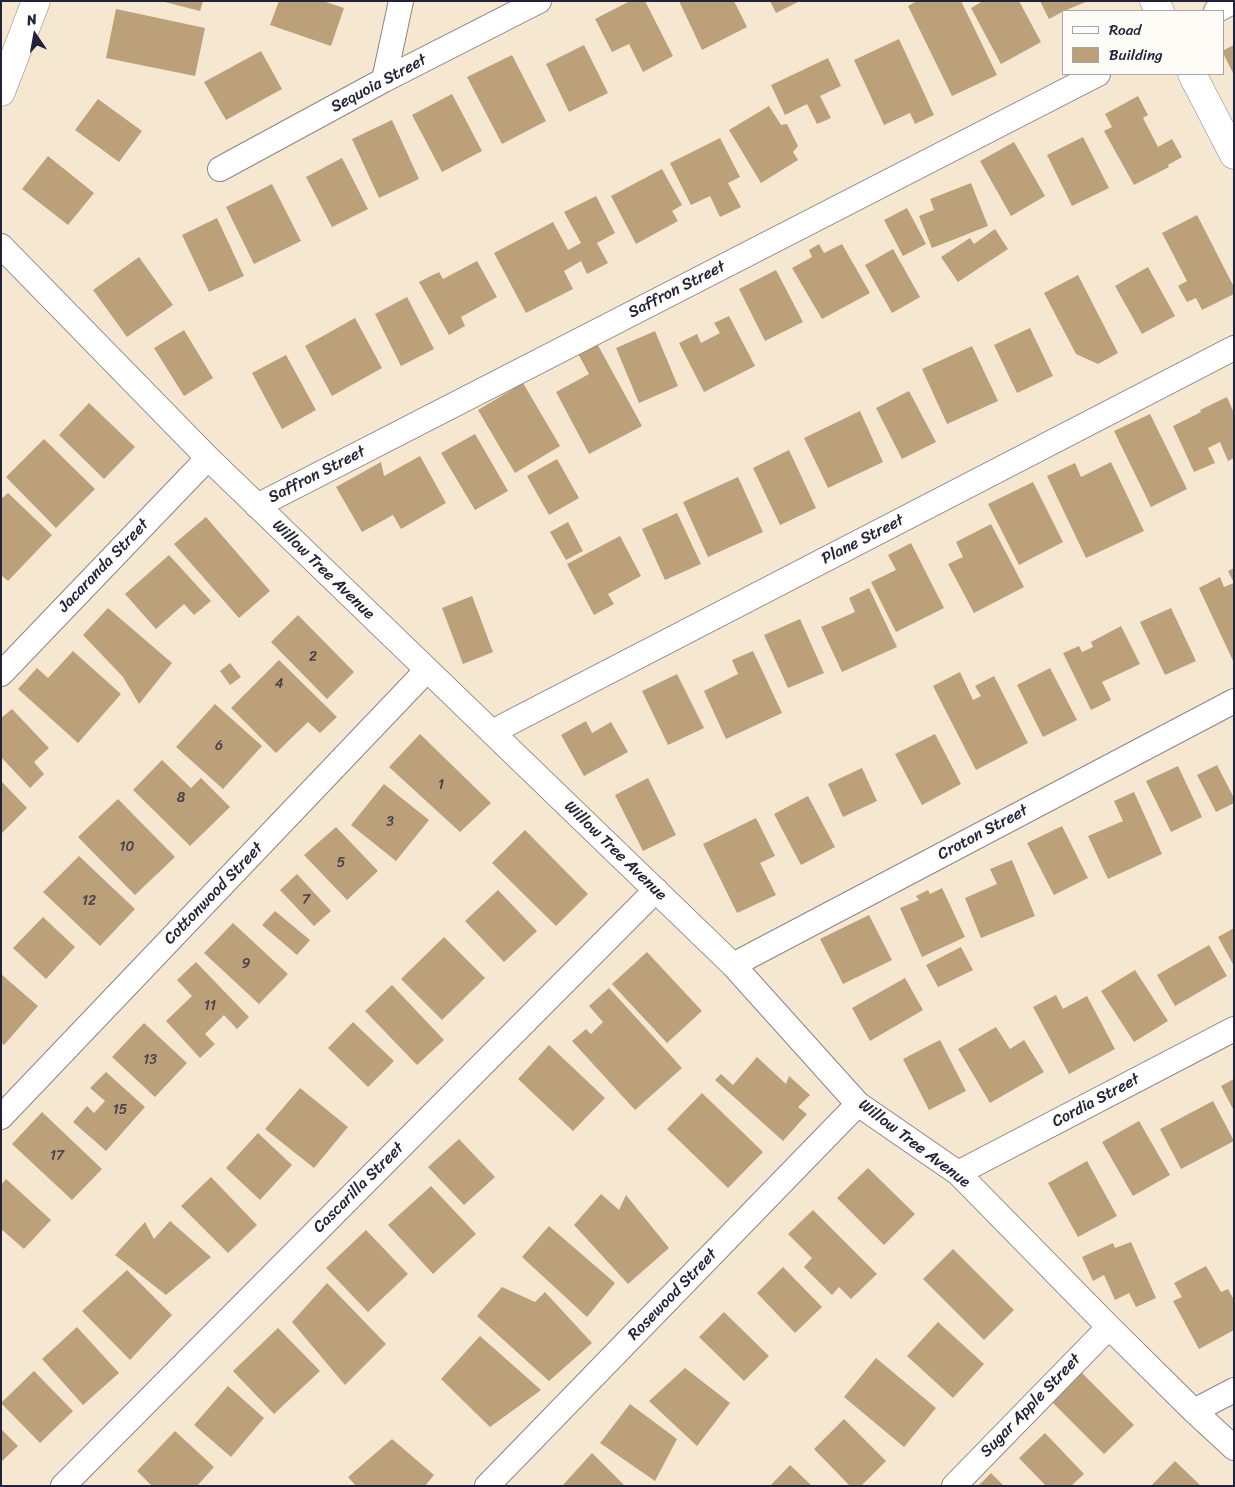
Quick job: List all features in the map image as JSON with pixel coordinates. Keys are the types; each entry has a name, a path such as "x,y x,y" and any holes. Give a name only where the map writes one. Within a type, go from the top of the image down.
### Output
{"street":[{"path":"1,92 36,1"},
{"path":"384,80 401,1"},
{"name":"Sequoia Street","path":"220,169 384,80 539,1"},
{"path":"1218,10 1234,1"},
{"name":"Saffron Street","path":"256,506 1096,75"},
{"path":"1193,75 1234,155"},
{"name":"Willow Tree Avenue","path":"1,246 256,506 733,965 858,1104 958,1173 1109,1327 1234,1448"},
{"name":"Plane Street","path":"492,732 1234,348"},
{"name":"Jacaranda Street","path":"1,674 208,458"},
{"name":"Cottonwood Street","path":"1,1117 427,670"},
{"name":"Croton Street","path":"733,965 1234,701"},
{"name":"Cascarilla Street","path":"63,1486 656,890"},
{"name":"Cordia Street","path":"958,1173 1234,1029"},
{"name":"Rosewood Street","path":"487,1486 858,1104"},
{"name":"Sugar Apple Street","path":"954,1486 1109,1327"},
{"path":"1194,1411 1234,1390"}],"building":[{"path":"161,1 203,1 200,11"},
{"path":"279,1 323,1 344,8 331,46 270,25"},
{"path":"630,1 645,1 673,56 643,72 629,44 612,52 595,19"},
{"path":"679,1 734,1 747,27 702,50"},
{"path":"770,1 800,1 776,13"},
{"path":"917,1 961,1 997,75 952,96 908,6"},
{"path":"983,1 1019,1 1041,42 1001,64 971,8"},
{"path":"1040,1 1088,1 1062,10 1062,12 1049,19"},
{"path":"116,9 205,28 195,76 106,58"},
{"path":"899,39 934,115 915,124 910,113 884,125 854,60"},
{"path":"584,45 608,93 569,112 546,64"},
{"path":"1234,45 1234,75 1225,57 1225,50"},
{"path":"261,51 282,89 226,120 204,82"},
{"path":"512,55 546,121 502,144 467,77"},
{"path":"828,58 841,86 820,96 831,118 817,124 807,104 785,115 771,85"},
{"path":"452,94 482,151 442,172 412,115"},
{"path":"1138,96 1148,115 1143,118 1158,147 1172,139 1182,157 1168,165 1169,167 1134,185 1104,131 1112,127 1105,114"},
{"path":"98,99 142,131 119,162 75,130"},
{"path":"769,106 781,125 787,124 798,146 793,152 798,160 761,183 729,130"},
{"path":"392,120 419,179 379,198 352,139"},
{"path":"1083,137 1109,188 1072,206 1047,155"},
{"path":"720,138 740,177 728,183 741,207 720,217 710,196 691,205 670,163"},
{"path":"1014,142 1045,196 1011,216 980,161"},
{"path":"48,156 94,193 68,225 22,189"},
{"path":"342,158 368,209 332,227 306,177"},
{"path":"662,169 682,205 672,211 678,221 636,244 611,196"},
{"path":"971,183 988,226 932,248 919,216 934,210 930,199"},
{"path":"272,184 301,241 254,264 226,207"},
{"path":"596,196 615,233 597,243 608,263 587,274 581,261 564,271 573,289 526,313 494,253 553,222 568,250 581,243 564,212"},
{"path":"907,208 926,244 903,256 884,220"},
{"path":"1197,215 1234,287 1234,294 1202,310 1196,298 1187,302 1178,286 1187,281 1162,233"},
{"path":"217,218 244,276 209,292 182,235"},
{"path":"995,229 1008,249 958,282 941,257 970,238 974,244"},
{"path":"819,244 824,253 842,244 870,293 822,319 792,268 812,257 809,250"},
{"path":"893,249 920,297 892,313 865,265"},
{"path":"139,257 173,305 127,337 93,290"},
{"path":"477,261 497,297 461,317 465,326 449,335 419,282 439,272 443,279"},
{"path":"1148,267 1175,316 1142,334 1115,286"},
{"path":"776,270 803,322 765,341 739,289"},
{"path":"1078,275 1118,353 1098,364 1076,354 1044,293"},
{"path":"407,297 434,349 401,366 375,314"},
{"path":"729,316 755,366 704,392 679,343 697,334 701,343 720,333 714,323"},
{"path":"355,318 382,368 332,396 305,346"},
{"path":"1030,328 1053,376 1017,393 994,345"},
{"path":"184,330 213,378 184,396 154,348"},
{"path":"655,331 678,386 639,403 616,348"},
{"path":"594,338 642,426 589,454 556,392 589,374 575,348"},
{"path":"972,346 998,401 947,424 922,369"},
{"path":"286,355 316,410 282,429 252,373"},
{"path":"523,383 560,446 515,473 478,410"},
{"path":"909,391 936,442 902,459 876,408"},
{"path":"1227,397 1234,413 1234,458 1228,461 1220,442 1208,448 1215,463 1194,472 1173,426"},
{"path":"89,403 135,447 104,479 59,435"},
{"path":"860,411 883,462 828,488 804,438"},
{"path":"1150,414 1187,489 1151,507 1114,431"},
{"path":"475,434 508,491 475,510 441,453"},
{"path":"44,439 95,489 56,528 6,477"},
{"path":"789,450 816,508 780,525 753,468"},
{"path":"420,456 446,503 401,529 393,515 362,532 336,487 381,462 384,476"},
{"path":"557,459 579,498 549,515 527,476"},
{"path":"1111,462 1144,531 1086,558 1047,476 1075,463 1081,477"},
{"path":"738,477 763,532 708,557 683,502"},
{"path":"1033,482 1063,542 1019,565 988,504"},
{"path":"8,493 52,535 8,581 1,575 1,499"},
{"path":"677,513 701,564 665,580 642,529"},
{"path":"206,517 270,591 239,618 174,544"},
{"path":"568,522 583,551 566,560 550,532"},
{"path":"991,524 1024,587 974,613 948,564 963,557 956,542"},
{"path":"620,536 641,576 608,594 614,604 594,615 567,564"},
{"path":"911,543 944,608 896,632 871,582 896,570 888,555"},
{"path":"169,555 211,601 194,615 184,604 156,629 125,594"},
{"path":"1234,568 1234,583 1228,571"},
{"path":"1220,577 1224,587 1234,583 1234,663 1199,588"},
{"path":"869,588 897,647 842,672 821,627 855,612 849,598"},
{"path":"472,596 493,652 463,664 442,608"},
{"path":"108,608 172,663 139,704 123,677 83,635"},
{"path":"1171,608 1196,661 1165,675 1140,622"},
{"path":"298,615 354,672 327,699 271,642"},
{"path":"800,619 824,673 788,688 764,635"},
{"path":"1121,626 1140,664 1102,682 1111,700 1091,710 1063,653 1079,646 1082,652 1093,647 1091,642"},
{"path":"73,651 121,694 78,743 18,689 37,668 48,678"},
{"path":"753,651 782,713 726,739 704,691 738,674 732,660"},
{"path":"279,660 337,717 320,733 308,722 276,753 231,708"},
{"path":"230,663 241,677 230,685 220,671"},
{"path":"1050,668 1077,720 1043,737 1017,685"},
{"path":"960,672 973,700 981,696 975,686 994,676 1028,743 976,770 933,686"},
{"path":"677,674 704,728 668,745 642,691"},
{"path":"215,704 262,746 223,789 176,747"},
{"path":"12,709 49,748 34,762 44,774 30,788 1,757 1,718"},
{"path":"586,721 592,733 611,722 628,752 584,776 561,735"},
{"path":"420,734 491,803 460,832 389,767"},
{"path":"935,734 961,784 922,805 895,754"},
{"path":"162,760 191,788 201,778 230,807 190,846 133,790"},
{"path":"1217,765 1234,798 1234,803 1216,812 1197,775"},
{"path":"1178,766 1202,817 1171,832 1146,781"},
{"path":"862,768 877,801 843,817 828,784"},
{"path":"648,778 676,835 643,851 615,795"},
{"path":"1,781 27,808 1,834"},
{"path":"384,784 429,820 396,861 351,825"},
{"path":"1134,792 1162,854 1108,879 1088,836 1123,821 1114,801"},
{"path":"808,796 835,847 801,865 774,814"},
{"path":"118,799 175,857 135,895 78,837"},
{"path":"756,818 775,856 760,863 776,895 737,913 703,844"},
{"path":"1062,826 1088,878 1054,895 1027,843"},
{"path":"336,827 378,871 347,900 304,855"},
{"path":"525,830 588,894 556,926 492,863"},
{"path":"79,856 135,909 100,946 43,892"},
{"path":"1012,860 1035,916 981,938 965,898 997,884 990,869"},
{"path":"297,874 331,911 314,926 280,890"},
{"path":"942,888 965,937 922,957 900,908 919,900 916,896 928,890 930,894"},
{"path":"498,890 537,931 504,962 465,921"},
{"path":"275,911 310,940 297,955 262,925"},
{"path":"869,915 892,960 843,984 820,939"},
{"path":"43,917 75,947 46,979 13,948"},
{"path":"233,923 288,974 259,1004 204,953"},
{"path":"1234,928 1234,966 1218,937"},
{"path":"444,937 485,978 442,1020 401,979"},
{"path":"1209,945 1227,976 1175,1006 1157,975"},
{"path":"961,947 973,970 938,987 926,965"},
{"path":"647,952 702,1011 667,1043 612,984"},
{"path":"196,962 249,1017 237,1029 224,1015 205,1034 215,1044 200,1058 166,1021 192,996 177,980"},
{"path":"1135,970 1168,1021 1134,1042 1101,991"},
{"path":"1,974 38,1006 4,1045 1,1042"},
{"path":"905,978 923,1010 870,1041 852,1008"},
{"path":"392,985 444,1040 417,1065 365,1011"},
{"path":"609,988 682,1068 635,1110 572,1041 586,1029 591,1034 603,1022 589,1006"},
{"path":"1056,995 1063,1009 1087,996 1115,1049 1069,1074 1033,1007"},
{"path":"353,1022 394,1061 368,1087 328,1048"},
{"path":"144,1023 187,1063 155,1097 112,1057"},
{"path":"996,1027 1010,1049 1024,1040 1044,1072 990,1103 958,1049"},
{"path":"940,1040 966,1091 929,1110 903,1059"},
{"path":"549,1045 605,1098 573,1131 518,1079"},
{"path":"757,1057 786,1084 789,1076 810,1095 798,1107 807,1114 783,1141 715,1080 721,1074 733,1085"},
{"path":"106,1072 145,1107 106,1151 73,1122 87,1106 94,1113 105,1101 90,1088"},
{"path":"1234,1079 1234,1111 1221,1086"},
{"path":"300,1088 348,1127 314,1168 265,1129"},
{"path":"702,1093 763,1152 728,1188 667,1129"},
{"path":"1213,1101 1234,1141 1181,1169 1160,1129"},
{"path":"42,1112 102,1169 72,1200 12,1144"},
{"path":"1139,1121 1170,1175 1133,1196 1102,1142"},
{"path":"258,1133 292,1165 260,1200 226,1168"},
{"path":"459,1139 495,1177 464,1205 428,1167"},
{"path":"1087,1161 1117,1216 1078,1237 1048,1183"},
{"path":"868,1168 915,1214 884,1245 837,1198"},
{"path":"211,1177 257,1225 228,1253 181,1206"},
{"path":"6,1179 51,1220 24,1249 1,1229 1,1185"},
{"path":"431,1186 476,1234 433,1274 388,1225"},
{"path":"601,1194 619,1210 626,1195 669,1248 628,1284 574,1225"},
{"path":"813,1210 877,1274 851,1299 839,1287 832,1295 804,1267 812,1258 788,1234"},
{"path":"170,1221 211,1257 166,1295 115,1255 145,1222 154,1239"},
{"path":"549,1226 615,1283 587,1317 522,1257"},
{"path":"366,1230 408,1274 368,1312 326,1268"},
{"path":"1131,1242 1156,1298 1136,1307 1129,1293 1115,1300 1104,1275 1093,1281 1082,1257 1113,1243 1115,1248"},
{"path":"953,1249 1014,1310 984,1340 923,1279"},
{"path":"1206,1266 1221,1292 1228,1289 1234,1300 1234,1330 1199,1349 1173,1301 1182,1297 1174,1283"},
{"path":"783,1267 822,1307 795,1333 757,1293"},
{"path":"127,1270 172,1315 130,1360 82,1311"},
{"path":"327,1283 386,1344 345,1385 292,1322"},
{"path":"502,1287 535,1302 545,1292 592,1343 549,1381 477,1316"},
{"path":"724,1312 769,1356 744,1381 699,1337"},
{"path":"938,1322 984,1364 953,1398 907,1356"},
{"path":"77,1327 119,1373 83,1405 42,1359"},
{"path":"278,1328 320,1371 274,1414 233,1371"},
{"path":"480,1336 541,1390 490,1427 441,1379"},
{"path":"876,1358 936,1408 904,1447 844,1397"},
{"path":"685,1368 730,1403 697,1446 649,1401"},
{"path":"34,1371 73,1411 40,1443 1,1403"},
{"path":"1080,1371 1134,1425 1104,1454 1051,1401"},
{"path":"228,1386 264,1418 231,1457 194,1425"},
{"path":"630,1404 677,1439 655,1481 600,1443"},
{"path":"844,1419 886,1461 861,1486 850,1486 814,1449"},
{"path":"1,1429 18,1446 1,1462"},
{"path":"175,1431 214,1467 197,1486 152,1486 137,1471"},
{"path":"1045,1433 1084,1474 1071,1486 1046,1486 1019,1458"},
{"path":"392,1439 434,1475 425,1486 356,1486 348,1477"},
{"path":"592,1453 625,1486 562,1486"},
{"path":"1175,1461 1201,1486 1151,1486"},
{"path":"790,1465 812,1486 770,1486"},
{"path":"991,1473 1004,1486 978,1486"}]}
